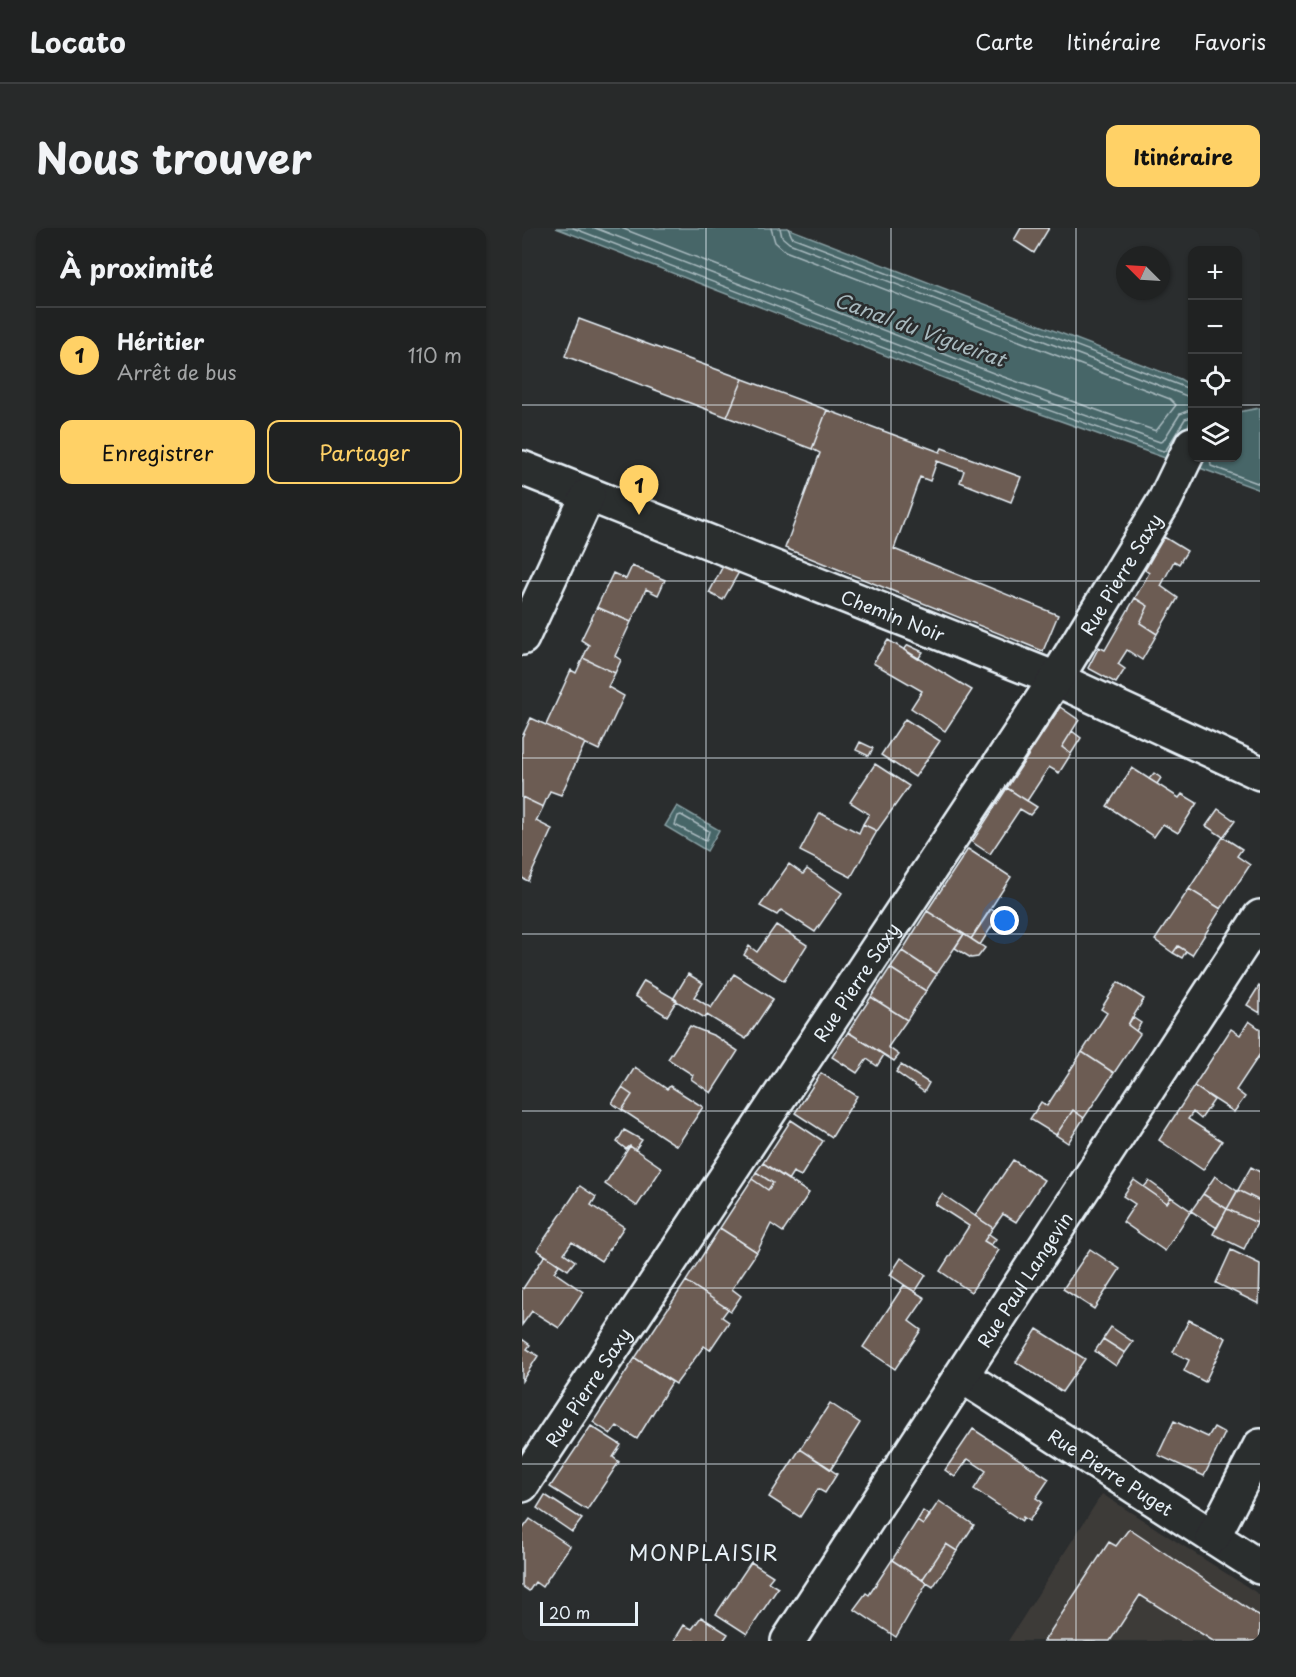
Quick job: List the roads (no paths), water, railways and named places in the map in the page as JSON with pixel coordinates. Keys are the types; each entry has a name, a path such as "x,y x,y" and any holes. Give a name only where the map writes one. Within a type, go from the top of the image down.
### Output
{"street":[{"name":"Rue Pierre Saxy","path":"522,1485 1056,679 1165,500 1185,457"},
{"name":"Chemin Noir","path":"522,468 1056,679 1260,773"},
{"path":"522,638 588,495"},
{"name":"Rue Paul Langevin","path":"788,1641 1260,917"},
{"name":"Rue Pierre Puget","path":"962,1376 1260,1567"},
{"path":"1213,1537 1260,1446"}],"water":[{"name":"Canal du Vigueirat","path":"556,228 787,228 1180,379 1188,384 1188,426 1168,459 993,397"},
{"path":"1260,408 1260,490 1200,468 1204,462 1242,462 1242,411"},
{"path":"677,806 719,830 707,851 665,826"}],"place":[{"name":"Héritier","path":"639,515"}],"district":[{"name":"MONPLAISIR","path":"704,1552"}]}
